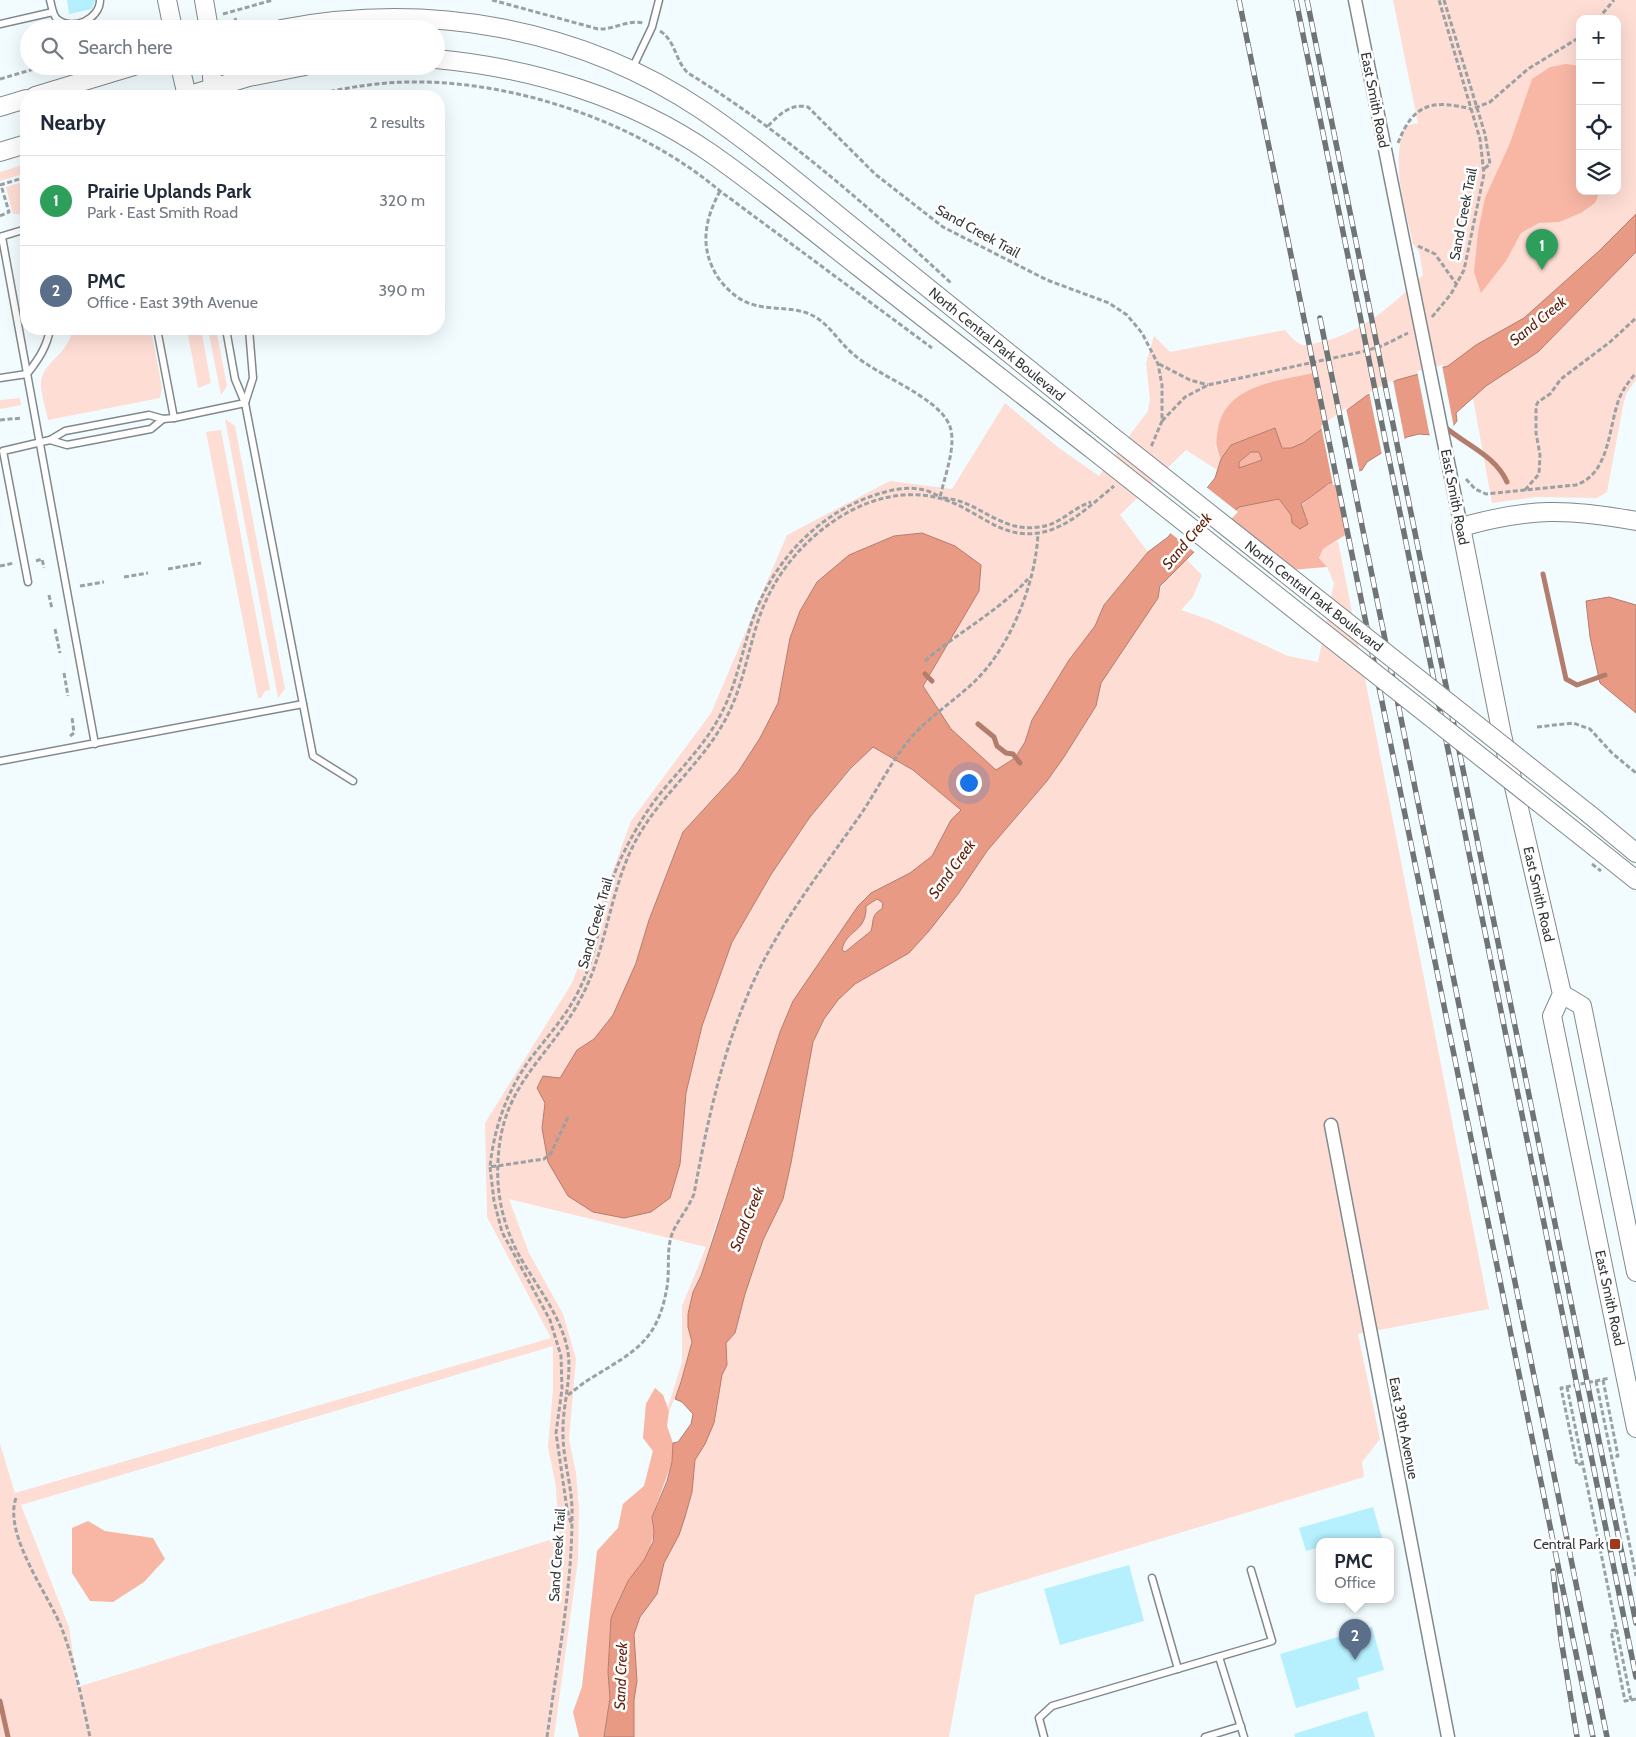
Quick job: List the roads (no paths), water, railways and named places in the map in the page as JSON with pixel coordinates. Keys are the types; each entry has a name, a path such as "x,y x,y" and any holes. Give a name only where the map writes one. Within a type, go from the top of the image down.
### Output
{"main road":[{"path":"167,0 171,20"},
{"path":"204,0 207,20"},
{"name":"North Central Park Boulevard","path":"348,20 405,17 451,20 496,26 572,45 605,57 631,70 701,110 746,141 1103,429 1636,853"},
{"name":"North Central Park Boulevard","path":"445,60 508,68 576,88 616,102 681,135 708,152 1090,447 1636,880"},
{"path":"55,90 104,75"},
{"path":"182,75 185,90"},
{"path":"212,75 213,90"},
{"path":"218,90 249,77 259,75"},
{"path":"0,107 20,101"},
{"path":"0,152 20,146"},
{"path":"1461,527 1500,517 1558,510 1590,512 1636,520"},
{"name":"East Smith Road","path":"1461,527 1502,735 1562,994 1552,1016 1636,1428"},
{"path":"1562,994 1582,1006 1636,1272"}],"street":[{"name":"East Smith Road","path":"1355,0 1411,253 1461,527"},
{"name":"East 39th Avenue","path":"1332,1125 1448,1737"}],"lane":[{"path":"50,0 53,12 59,20"},
{"path":"87,20 99,10 100,0"},
{"path":"631,70 652,27 659,0"},
{"path":"0,24 53,12"},
{"path":"20,231 1,237 95,744"},
{"path":"0,378 27,374 39,358 49,335"},
{"path":"158,335 174,418"},
{"path":"227,335 235,379 245,403 313,756 353,781"},
{"path":"245,403 253,378 249,335"},
{"path":"28,582 3,450 50,440 65,431 149,415 163,419 174,418 245,403"},
{"path":"50,440 67,445 151,429 163,419"},
{"path":"0,761 303,704"},
{"path":"1044,1737 1039,1718 1052,1706 1272,1641 1251,1570"},
{"path":"1152,1578 1178,1669"},
{"path":"1219,1657 1244,1737"},
{"path":"1205,1737 1241,1726"}],"water":[{"name":"Sand Creek","path":"1636,214 1636,252 1538,352 1486,386 1456,413 1457,421 1445,436 1419,434 1407,437 1367,462 1362,470 1328,484 1301,504 1308,524 1300,529 1292,523 1291,515 1279,499 1239,507 1160,586 1158,598 1101,683 1096,706 1064,757 1047,781 987,851 958,894 929,931 909,953 855,984 838,1000 824,1019 813,1042 783,1199 763,1240 745,1294 735,1333 726,1343 727,1365 722,1375 714,1423 705,1444 695,1460 692,1492 685,1517 679,1535 664,1563 657,1594 640,1617 634,1634 637,1681 634,1700 634,1737 604,1737 610,1698 608,1672 611,1618 628,1581 644,1560 653,1542 652,1517 667,1481 672,1462 673,1443 678,1442 691,1424 693,1414 682,1402 675,1399 692,1342 688,1327 688,1314 693,1292 701,1276 780,1032 793,1001 858,906 871,893 910,873 932,856 951,820 961,810 913,770 873,747 851,768 810,817 772,873 732,942 702,1026 686,1093 680,1164 670,1198 651,1212 624,1218 593,1212 568,1196 548,1162 542,1128 545,1103 537,1088 543,1076 560,1078 577,1050 594,1039 613,1015 636,963 649,920 683,832 738,772 760,738 778,703 790,638 800,611 817,582 849,555 894,536 922,533 955,546 981,565 979,591 923,686 951,729 996,770 1015,758 1025,742 1032,720 1069,660 1095,626 1104,605 1148,552 1168,537 1215,478 1221,459 1231,445 1275,428 1282,448 1291,448 1303,443 1366,396 1397,380 1448,366 1476,345 1524,318 1599,251","holes":["1251,452 1259,452 1262,460 1239,468 1239,462","877,899 883,903 882,909 874,916 871,931 845,952 842,950 844,943 863,921 866,906"]},
{"path":"1609,597 1636,605 1636,713 1600,683 1590,637 1586,601"}],"waterway":[{"path":"1445,427 1496,465 1507,482"},
{"path":"1543,574 1566,679 1577,685 1605,675"},
{"path":"925,674 932,681"},
{"path":"978,724 994,737 997,746 1006,753 1013,754 1020,763"},
{"path":"0,1701 8,1737"}],"railway":[{"path":"1239,0 1593,1737"},
{"path":"1296,0 1636,1677"},
{"path":"1307,0 1636,1623"},
{"path":"1320,318 1607,1737"},
{"path":"1553,1571 1561,1639 1577,1737"}],"place":[{"name":"Prairie Uplands Park","path":"1542,270"},
{"name":"Central Park","path":"1615,1544"},
{"name":"PMC","path":"1355,1660"}]}
